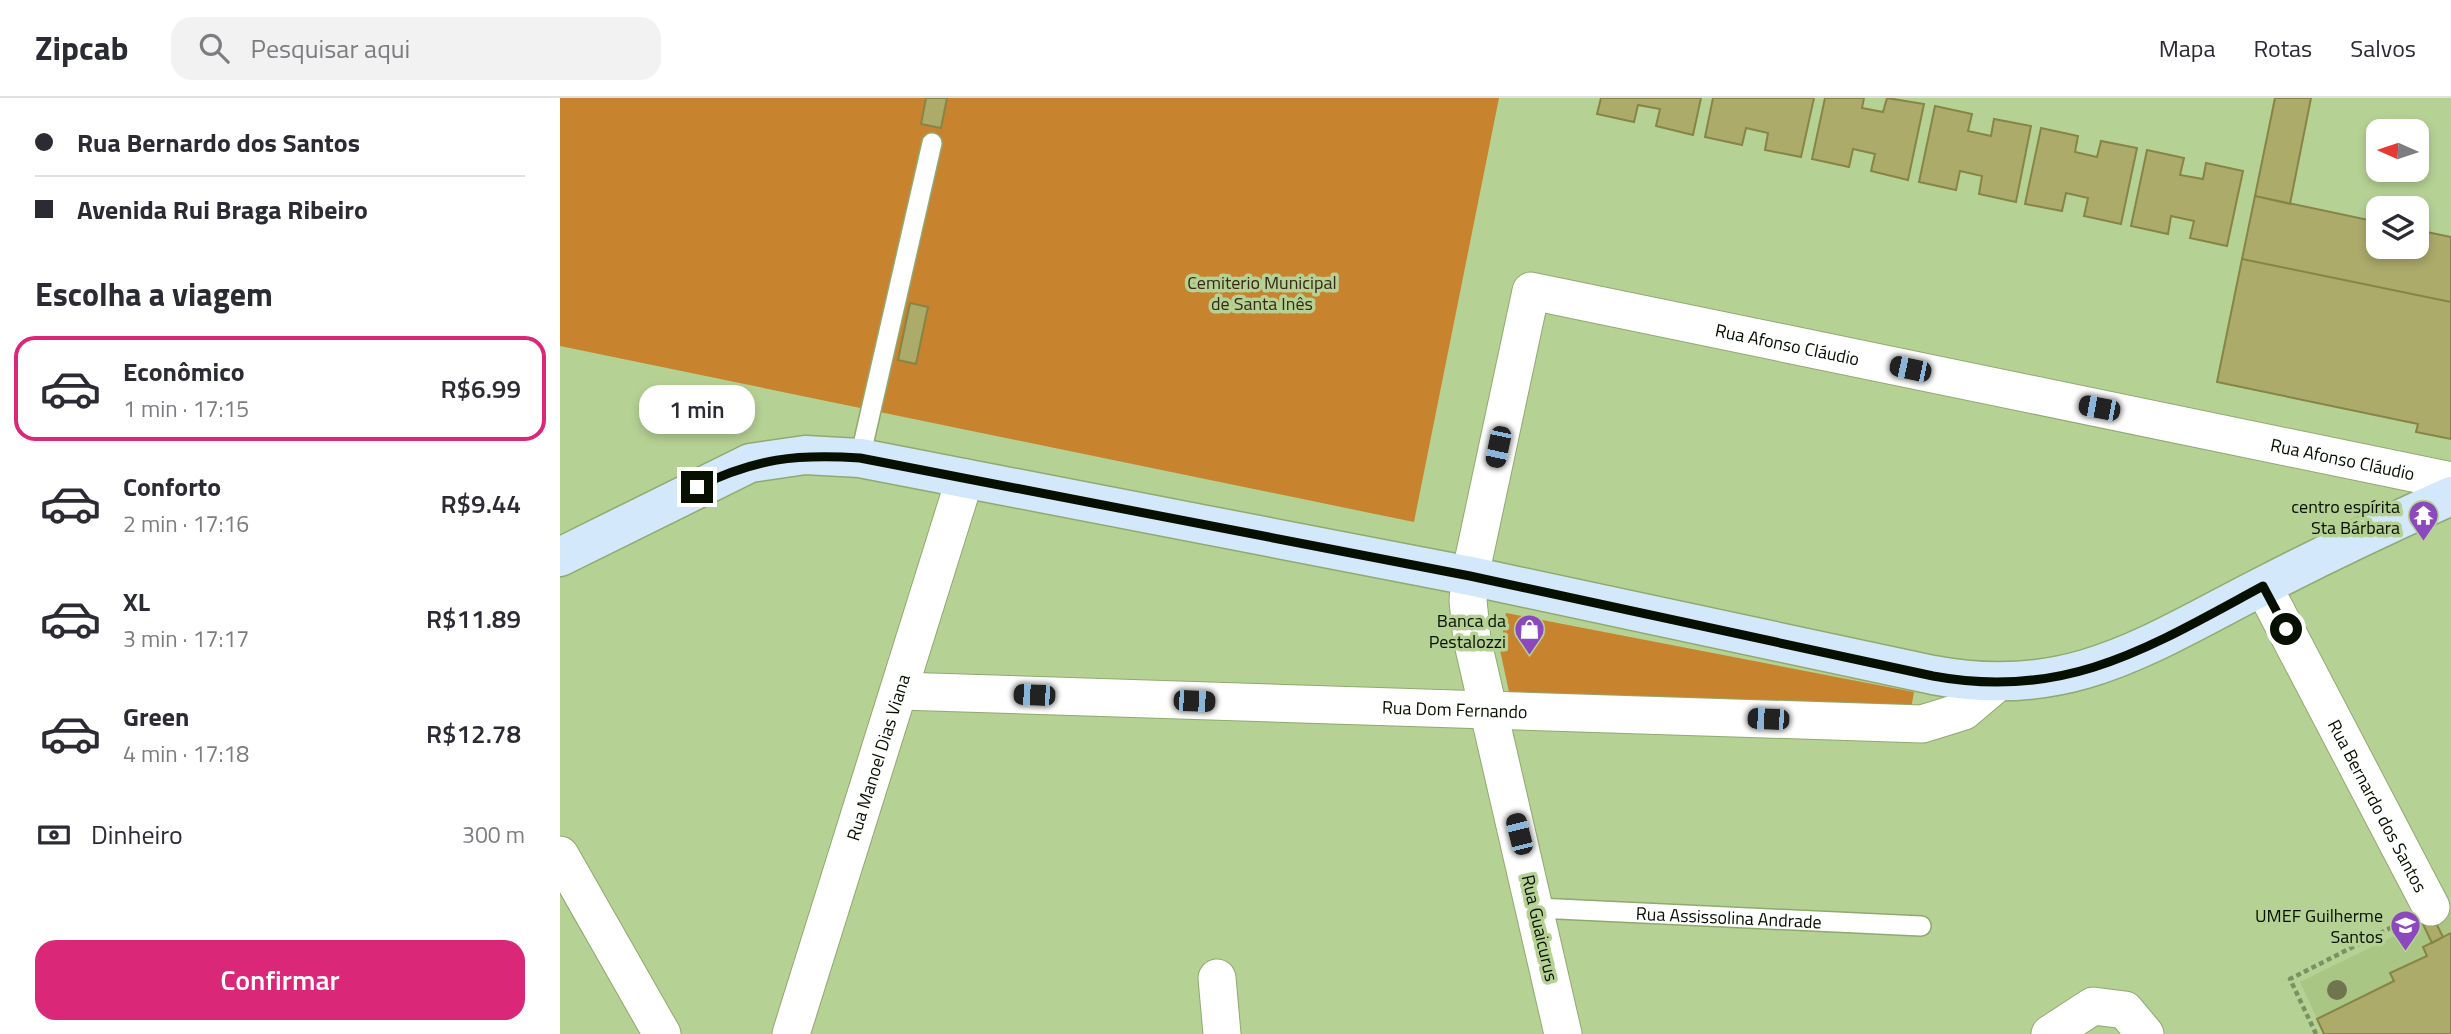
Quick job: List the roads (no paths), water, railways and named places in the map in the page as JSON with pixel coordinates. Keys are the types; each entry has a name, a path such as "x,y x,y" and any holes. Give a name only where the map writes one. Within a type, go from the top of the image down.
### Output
{"main road":[{"path":"560,557 750,464 805,455 860,458 1470,576 1933,676 1997,683 2042,681 2106,665 2451,496"}],"street":[{"name":"Rua Afonso Cláudio","path":"1470,576 1531,291 2451,481"},
{"name":"Rua Manoel Dias Viana","path":"791,1034 965,478"},
{"name":"Rua Guaicurus","path":"1470,576 1470,626 1537,908 1563,1034"},
{"name":"Rua Bernardo dos Santos","path":"2263,586 2431,907"},
{"name":"Rua Dom Fernando","path":"900,691 1922,723 1964,711 1997,683"},
{"path":"560,855 662,1034"},
{"path":"1217,978 1222,1034"},
{"path":"2050,1034 2093,1006 2125,1010 2145,1034"}],"lane":[{"path":"860,458 932,143"},
{"name":"Rua Assissolina Andrade","path":"1537,908 1921,926"}],"place":[{"name":"centro espírita Sta Bárbara","path":"2423,543"},
{"name":"Banca da Pestalozzi","path":"1529,657"},
{"name":"UMEF Guilherme Santos","path":"2406,952"}],"park label":[{"name":"Cemiterio Municipal de Santa Inês","path":"1262,292"}]}
